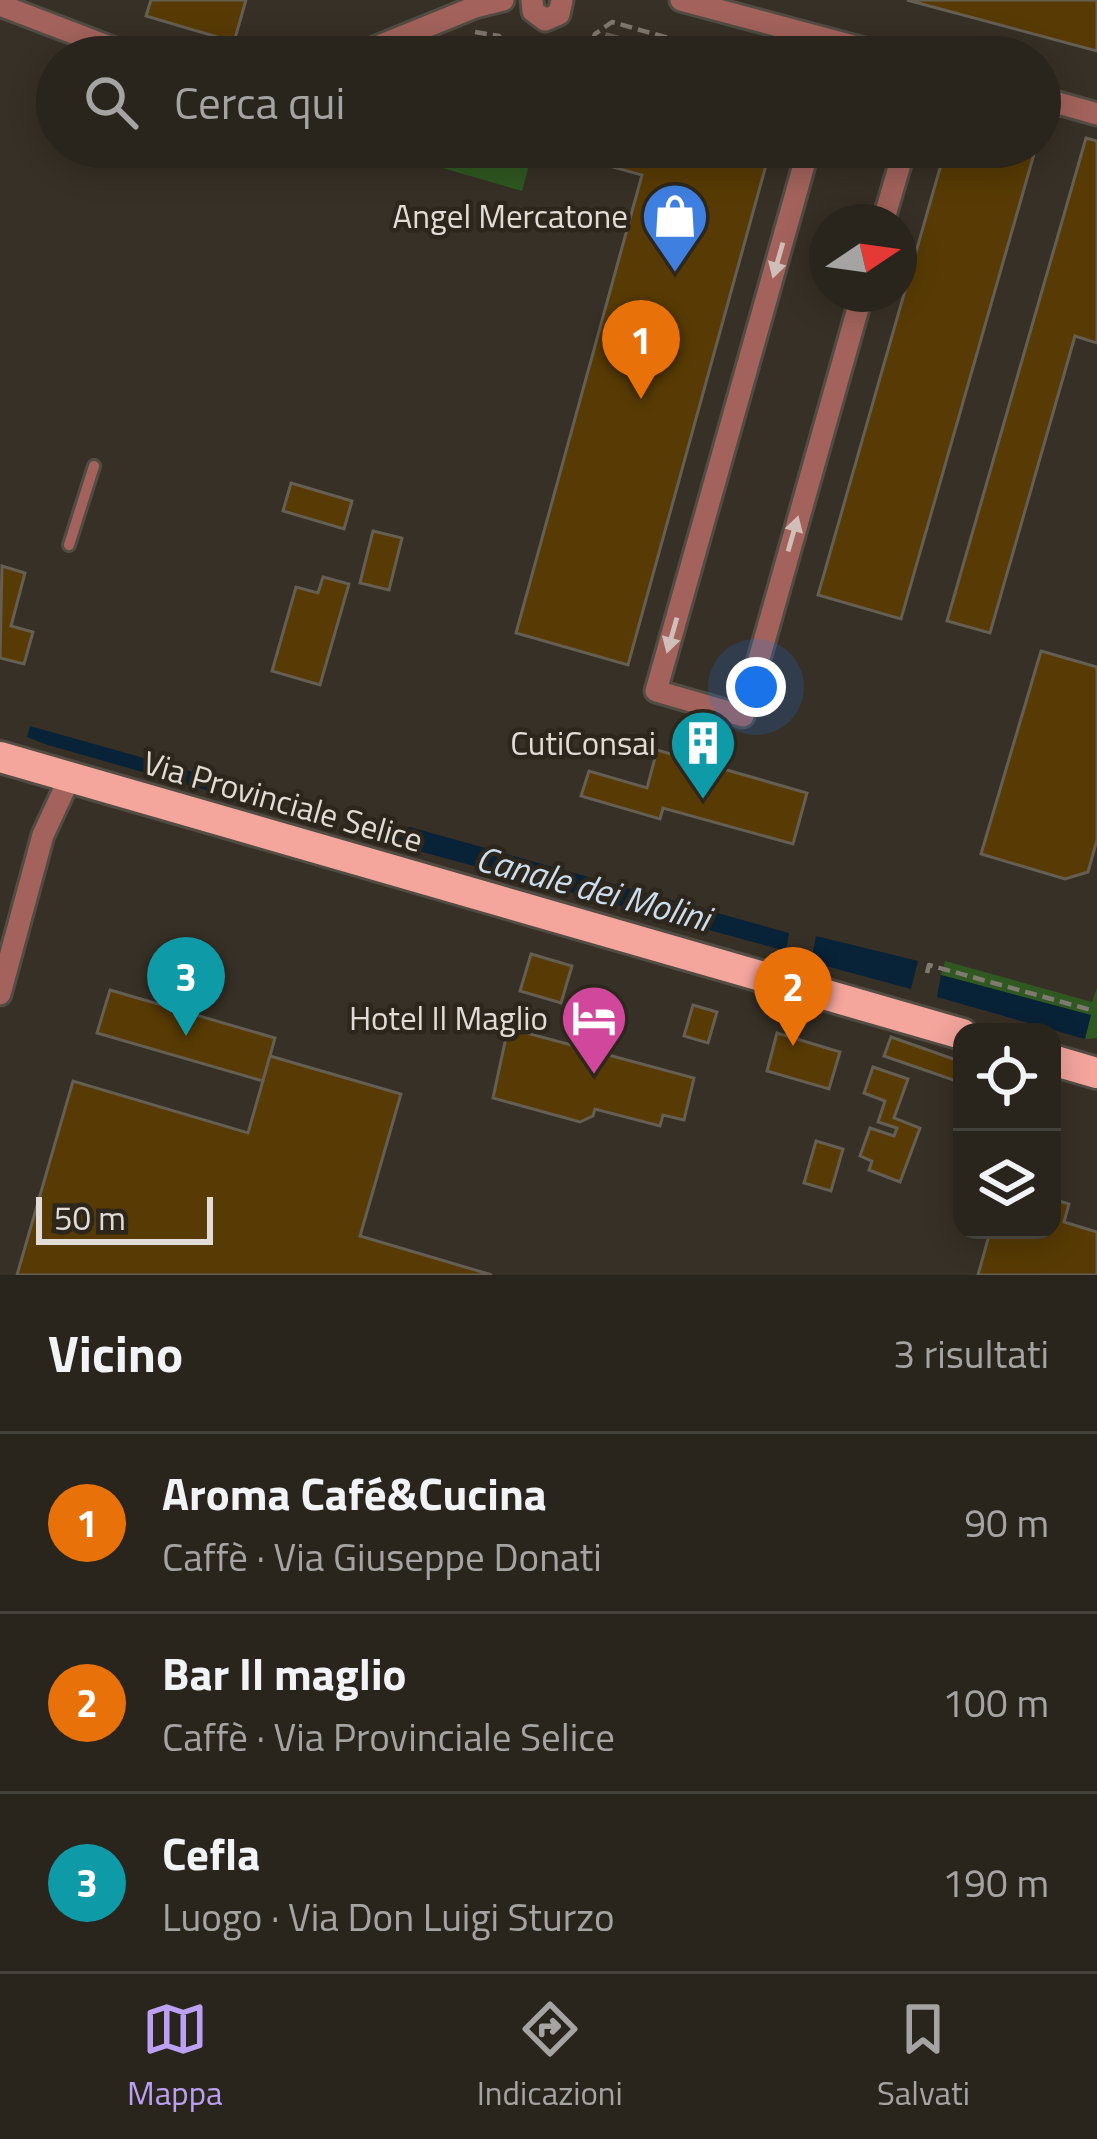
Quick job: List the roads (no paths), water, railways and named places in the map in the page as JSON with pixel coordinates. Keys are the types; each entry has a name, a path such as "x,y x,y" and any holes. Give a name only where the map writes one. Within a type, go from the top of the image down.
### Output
{"main road":[{"name":"Via Provinciale Selice","path":"0,757 953,1031"},
{"path":"1061,1063 1097,1073"}],"street":[{"path":"404,36 475,7 506,0 532,6 540,19 550,20 566,2"},
{"path":"681,0 796,36"},
{"path":"0,4 82,36"},
{"path":"1061,104 1097,114"},
{"path":"803,168 656,691 743,716 857,312"},
{"path":"888,204 899,168"},
{"path":"0,994 44,835 70,777"}],"lane":[{"path":"69,545 94,466"}],"water":[{"path":"30,726 275,795 269,808 48,745 27,737"},
{"name":"Canale dei Molini","path":"410,827 789,933 786,951 404,847 397,840 401,829"},
{"path":"816,936 918,961 911,989 811,962"},
{"path":"941,975 1091,1015 1085,1039 1061,1032 1061,1023 1029,1023 937,997"}],"place":[{"name":"Angel Mercatone","path":"675,275"},
{"name":"Aroma Café&Cucina","path":"641,399"},
{"name":"CutiConsai","path":"703,802"},
{"name":"Cefla","path":"186,1036"},
{"name":"Bar Il maglio","path":"793,1046"},
{"name":"Hotel Il Maglio","path":"594,1077"}]}
